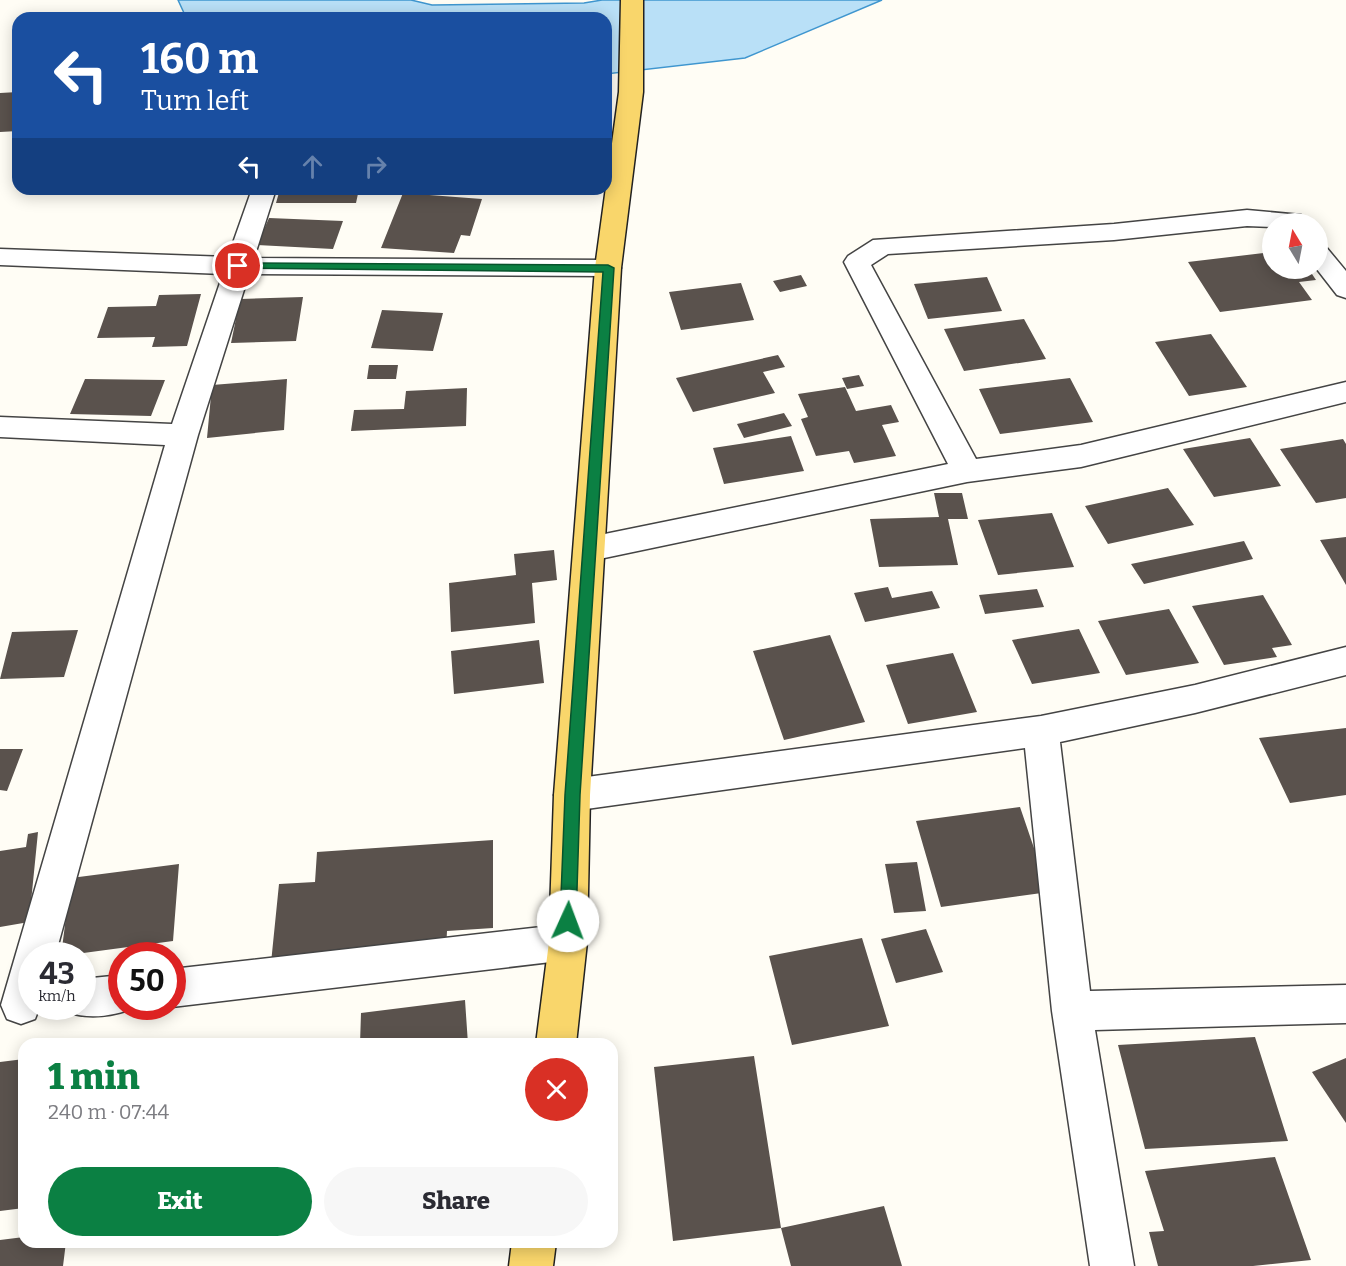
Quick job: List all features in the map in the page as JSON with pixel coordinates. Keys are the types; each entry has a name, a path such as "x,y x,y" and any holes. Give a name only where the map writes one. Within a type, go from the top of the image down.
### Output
{"main road":[{"path":"557,1038 568,942 572,795 608,268 631,92 632,0"},
{"path":"531,1266 533,1248"}],"street":[{"path":"39,942 183,435 262,195"},
{"path":"967,471 857,262 882,246 1114,232 1247,218 1262,219"},
{"path":"0,257 238,266 608,268"},
{"path":"1328,267 1346,289"},
{"path":"590,549 967,471 1081,456 1346,392"},
{"path":"0,427 183,435"},
{"path":"572,795 1041,731 1195,699 1346,661"},
{"path":"1041,731 1072,1011 1112,1266"},
{"path":"186,986 568,942"},
{"path":"1072,1011 1346,1004"}],"water":[{"path":"178,0 411,0 432,5 584,3 602,0 882,0 745,58 612,73 612,12 184,12"}],"building":[{"path":"12,92 12,131 0,132 0,93"},
{"path":"278,195 358,195 356,203 276,203"},
{"path":"402,195 482,199 470,236 461,235 454,253 381,248"},
{"path":"269,218 343,221 333,249 257,245"},
{"path":"1262,253 1262,279 1315,279 1299,282 1312,300 1220,312 1188,262"},
{"path":"801,275 807,286 780,292 773,281"},
{"path":"987,277 1002,311 928,319 914,284"},
{"path":"741,283 754,320 681,330 669,292"},
{"path":"201,294 187,346 152,347 155,337 97,338 108,307 156,306 159,295"},
{"path":"303,297 296,341 231,343 240,299"},
{"path":"382,310 443,313 433,351 371,348"},
{"path":"1024,319 1046,359 964,371 944,329"},
{"path":"1211,334 1247,387 1189,396 1155,342"},
{"path":"778,355 785,367 763,372 775,393 693,412 676,378"},
{"path":"369,365 398,365 396,379 367,379"},
{"path":"859,375 864,386 847,389 842,378"},
{"path":"1070,378 1093,422 1000,434 979,389"},
{"path":"85,379 165,380 151,416 70,414"},
{"path":"287,379 284,430 207,438 212,385"},
{"path":"845,387 856,411 891,405 899,422 882,425 896,456 854,463 849,451 816,456 801,419 808,417 798,394"},
{"path":"467,388 466,426 351,431 354,410 404,409 406,391"},
{"path":"784,413 792,426 744,438 737,424"},
{"path":"791,436 804,471 724,484 713,448"},
{"path":"1250,438 1281,486 1214,497 1183,449"},
{"path":"1343,439 1346,444 1346,498 1316,503 1280,449"},
{"path":"1168,488 1194,525 1108,544 1085,506"},
{"path":"934,493 962,493 968,519 948,519 958,565 879,567 870,519 939,517"},
{"path":"1052,513 1074,567 998,575 978,520"},
{"path":"1346,537 1346,585 1320,540"},
{"path":"1244,541 1253,559 1144,584 1131,564"},
{"path":"554,550 557,580 532,583 535,623 451,632 449,583 516,575 514,554"},
{"path":"888,587 892,598 932,591 940,608 865,622 854,593"},
{"path":"1037,589 1044,607 985,614 979,595"},
{"path":"1263,595 1292,645 1272,648 1277,657 1224,665 1192,606"},
{"path":"1169,609 1199,663 1126,675 1098,621"},
{"path":"1079,629 1100,673 1032,684 1012,640"},
{"path":"78,630 64,677 0,679 12,632"},
{"path":"830,635 865,722 784,740 753,651"},
{"path":"539,640 544,683 454,694 451,651"},
{"path":"953,653 977,712 908,724 886,665"},
{"path":"1346,728 1346,795 1290,803 1259,738"},
{"path":"0,749 23,749 7,791 0,790"},
{"path":"1020,807 1049,892 941,907 916,821"},
{"path":"38,832 29,922 0,927 0,851 26,847 28,834"},
{"path":"493,840 493,928 447,931 446,950 271,963 279,884 315,882 317,852"},
{"path":"917,862 926,911 894,913 885,864"},
{"path":"179,864 173,941 108,942 108,950 96,951 96,942 63,942 71,878"},
{"path":"926,929 943,972 896,983 881,939"},
{"path":"862,938 889,1026 792,1045 769,956"},
{"path":"465,1000 468,1038 360,1038 361,1013"},
{"path":"1255,1037 1288,1141 1145,1149 1118,1045"},
{"path":"754,1056 781,1228 673,1241 654,1067"},
{"path":"1346,1058 1346,1123 1312,1072"},
{"path":"18,1060 18,1209 0,1211 0,1062"},
{"path":"1275,1157 1311,1260 1253,1266 1158,1266 1149,1232 1164,1231 1145,1171"},
{"path":"884,1206 902,1266 791,1266 781,1228"},
{"path":"18,1238 18,1248 65,1248 63,1266 0,1266 0,1240"}],"route":[{"path":"238,266 608,268 572,795 568,921"}]}
